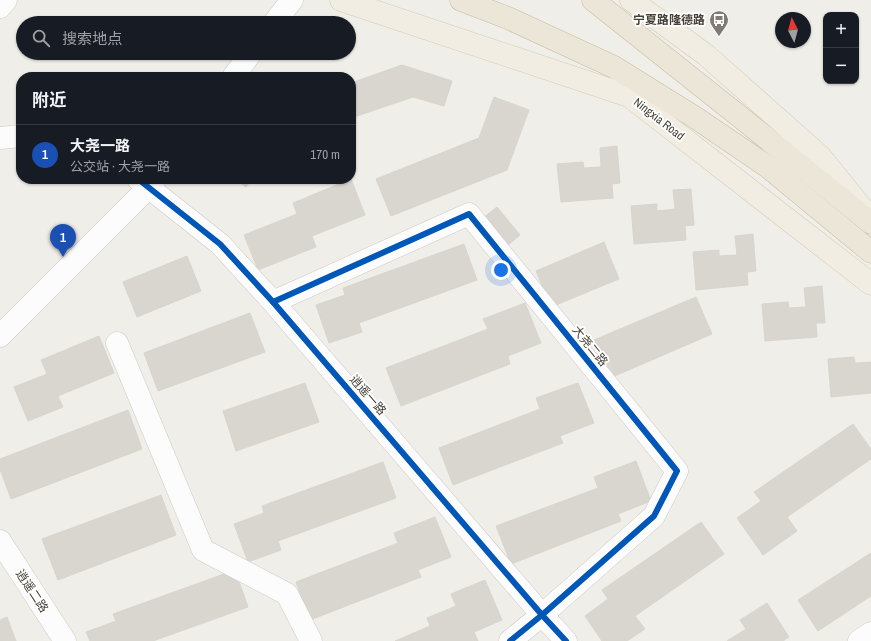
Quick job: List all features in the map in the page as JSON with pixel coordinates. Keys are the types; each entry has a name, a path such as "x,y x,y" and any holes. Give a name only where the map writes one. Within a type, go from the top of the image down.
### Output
{"highway":[{"path":"461,0 508,18 614,67 696,118 768,168 871,252"},
{"path":"593,0 871,223"}],"main road":[{"name":"Ningxia Road","path":"341,0 629,96 871,284"},
{"path":"631,0 706,55 820,156 871,219"}],"street":[{"path":"0,7 6,0"},
{"path":"279,16 292,0"},
{"path":"237,72 246,60"},
{"path":"0,138 16,136"},
{"path":"0,336 145,184"},
{"name":"逍遥一路","path":"149,184 220,244 273,302 566,641"},
{"name":"大尧二路","path":"273,302 469,214 677,471 654,516 542,615 510,641"},
{"path":"117,343 203,550 287,594 311,641"},
{"name":"逍遥二路","path":"0,541 65,641"},
{"path":"859,641 871,633"}],"building":[{"path":"402,65 452,81 444,106 413,97 356,116 356,81"},
{"path":"494,97 529,110 507,170 391,216 376,179 479,138"},
{"path":"617,146 620,183 612,184 613,198 561,202 557,164 583,162 584,168 601,167 600,148"},
{"path":"339,184 353,184 365,215 312,236 316,247 258,270 244,235 297,214 293,203"},
{"path":"691,189 694,225 685,226 686,240 634,244 631,206 657,204 657,211 675,209 673,190"},
{"path":"497,207 520,235 507,246 483,218"},
{"path":"753,234 756,271 747,272 748,285 696,290 693,252 719,250 719,256 737,255 735,236"},
{"path":"604,242 619,279 551,307 536,271"},
{"path":"464,244 477,280 359,323 362,332 329,343 316,305 345,295 343,288"},
{"path":"187,256 201,291 137,317 123,282"},
{"path":"822,286 825,323 816,323 817,337 765,341 762,304 788,302 789,308 806,307 804,288"},
{"path":"696,297 712,334 610,378 594,340"},
{"path":"525,303 541,343 508,356 510,364 401,406 386,368 488,329 483,319"},
{"path":"250,313 265,352 158,391 144,353"},
{"path":"99,336 114,373 58,396 63,407 28,421 14,387 47,374 41,360"},
{"path":"854,357 855,363 871,362 871,393 831,397 828,359"},
{"path":"305,383 319,422 236,451 223,411"},
{"path":"578,383 594,423 560,436 563,443 453,485 439,448 540,409 536,398"},
{"path":"128,410 142,449 11,499 0,469 0,459"},
{"path":"853,424 871,449 871,459 787,517 797,531 763,555 737,518 761,501 754,492"},
{"path":"636,461 651,501 618,514 621,521 511,564 496,526 598,488 594,477"},
{"path":"383,462 396,498 278,541 281,550 248,562 234,524 264,513 262,506"},
{"path":"161,495 176,535 58,580 42,539"},
{"path":"435,517 451,557 418,570 421,577 310,620 296,582 398,543 394,533"},
{"path":"701,522 724,554 635,616 645,629 627,641 602,641 585,616 608,599 602,590"},
{"path":"871,553 871,596 818,631 798,600"},
{"path":"235,570 248,607 153,641 90,641 86,632 116,621 113,614"},
{"path":"485,580 502,620 474,632 478,641 395,641 430,626 427,618 456,606 451,594"},
{"path":"767,603 789,637 783,641 727,641 746,629 740,620"},
{"path":"7,617 16,641 0,641 0,620"}],"cycle path":[{"path":"144,184 220,244 273,302 566,641"},
{"path":"273,302 469,214 677,471 654,516 542,615 510,641"}],"place":[{"name":"宁夏路隆德路","path":"719,37"},
{"name":"大尧一路","path":"63,257"}]}
